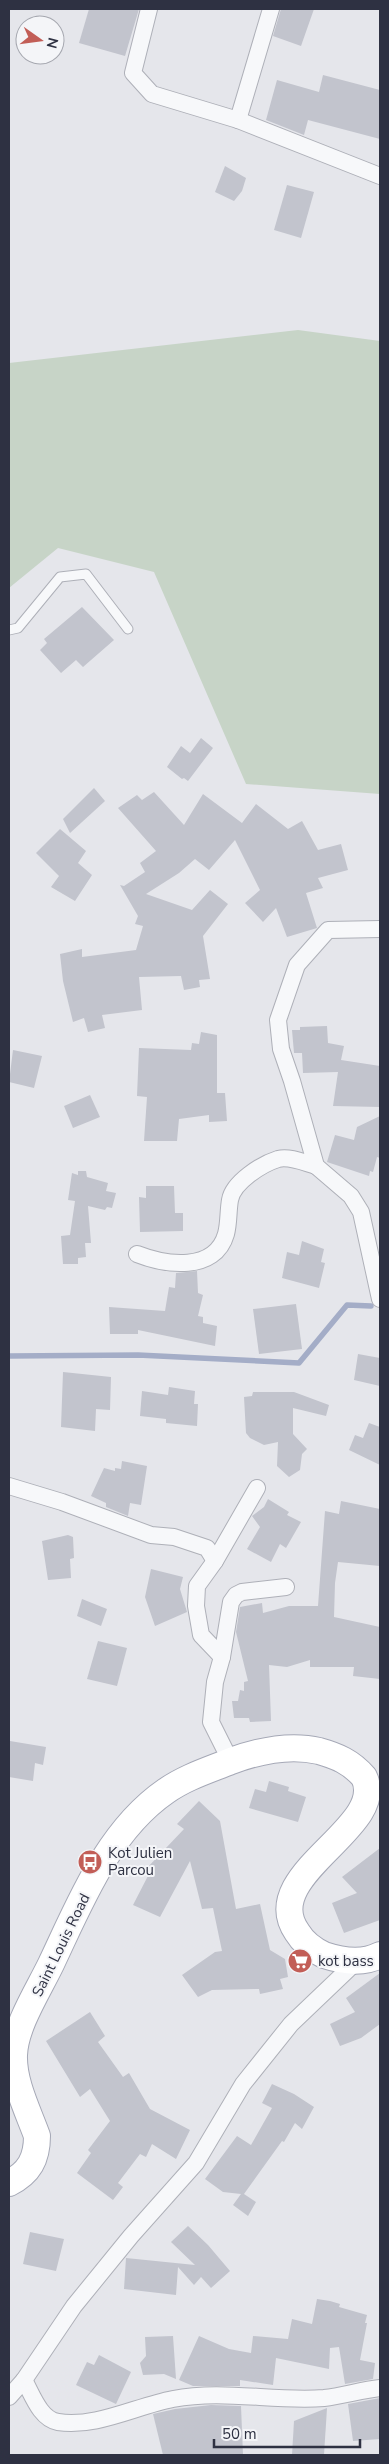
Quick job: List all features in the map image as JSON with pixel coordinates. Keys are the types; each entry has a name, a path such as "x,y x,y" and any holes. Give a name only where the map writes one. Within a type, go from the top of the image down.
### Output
{"main road":[{"name":"Saint Louis Road","path":"9,2183 28,2171 33,2163 37,2144 37,2136 16,2074 16,2038 86,1892 122,1834 165,1792 194,1775 244,1756 287,1748 315,1750 351,1763 369,1784 371,1794 366,1813 336,1848 305,1878 295,1891 290,1906 293,1927 307,1945 323,1954 369,1958"}],"street":[{"path":"149,9 133,73 152,94 238,120 380,176"},
{"path":"238,120 271,9"},
{"path":"316,1166 281,1049 278,1020 297,965 328,930 380,929"},
{"path":"137,1254 157,1262 192,1263 215,1253 226,1236 230,1199 236,1187 264,1166 279,1159 316,1166 351,1196 361,1212 380,1299"},
{"path":"9,1486 62,1502 151,1535 174,1537 207,1548 215,1561"},
{"path":"222,1657 201,1635 196,1606 197,1586 215,1561 257,1488"},
{"path":"231,1762 212,1722 215,1682 222,1657 231,1602 236,1595 242,1592 286,1587"},
{"path":"9,2396 24,2380 74,2306 131,2236 196,2163 243,2084 291,2024 369,1958"},
{"path":"24,2380 44,2414 57,2422 86,2422 173,2399 210,2394 256,2398 325,2398 380,2388"}],"lane":[{"path":"9,630 18,628 60,578 86,574 128,629"}],"green space":[{"path":"298,330 380,341 380,794 246,784 154,572 58,548 9,588 9,363"}],"building":[{"path":"89,9 139,9 125,56 79,43"},
{"path":"281,9 314,9 301,46 273,36"},
{"path":"323,75 380,90 380,139 308,120 304,135 266,120 277,80 319,92"},
{"path":"225,166 246,178 242,191 234,201 215,192"},
{"path":"287,185 314,192 301,238 274,230"},
{"path":"82,607 114,640 83,667 76,660 61,673 40,650 47,643 44,639"},
{"path":"201,738 213,748 188,781 184,778 182,779 167,767 181,746 190,753"},
{"path":"94,788 105,801 70,833 63,819"},
{"path":"154,792 184,825 203,794 242,823 256,804 288,829 302,821 318,850 341,844 348,870 318,878 323,888 306,893 317,928 287,937 276,908 263,922 245,903 260,890 235,840 209,870 195,859 179,873 146,894 192,910 210,890 228,904 203,936 210,979 199,980 200,987 184,990 181,976 139,977 142,1010 102,1015 105,1028 88,1032 84,1018 73,1022 63,981 60,954 82,949 82,957 136,950 143,926 135,924 138,916 120,885 124,886 145,872 140,863 156,851 118,808 137,795 142,800"},
{"path":"60,829 86,851 78,863 92,875 75,901 51,887 59,876 36,853"},
{"path":"327,1026 328,1043 344,1046 341,1060 380,1066 380,1107 333,1106 338,1072 303,1073 302,1053 294,1053 292,1030 300,1030 300,1027"},
{"path":"201,1032 217,1035 217,1093 225,1093 227,1121 209,1122 209,1115 179,1119 177,1141 144,1141 147,1097 137,1096 139,1048 191,1050 192,1043 199,1044"},
{"path":"13,1050 42,1056 34,1088 9,1082"},
{"path":"90,1095 100,1117 73,1128 64,1106"},
{"path":"380,1116 380,1158 377,1157 373,1172 370,1171 369,1176 327,1162 335,1135 354,1140 357,1127"},
{"path":"78,1171 86,1171 87,1177 108,1183 106,1191 116,1193 112,1208 107,1207 105,1210 88,1206 91,1243 85,1243 86,1257 78,1258 78,1264 63,1264 61,1236 70,1235 75,1201 68,1200 72,1173 78,1175"},
{"path":"146,1186 174,1186 175,1213 183,1213 183,1231 140,1232 139,1197 146,1198"},
{"path":"302,1241 324,1249 321,1262 325,1263 319,1288 282,1278 287,1252 299,1255"},
{"path":"197,1271 198,1293 203,1295 198,1316 203,1317 203,1323 217,1326 215,1346 138,1330 138,1334 110,1334 109,1307 165,1311 169,1287 175,1288 176,1273"},
{"path":"296,1304 302,1349 259,1354 253,1309"},
{"path":"358,1354 380,1358 380,1386 354,1380"},
{"path":"63,1372 111,1377 110,1410 96,1409 95,1431 61,1427"},
{"path":"169,1387 195,1391 194,1404 198,1404 197,1426 166,1423 166,1419 140,1416 142,1391 168,1395"},
{"path":"253,1392 294,1392 329,1405 326,1416 293,1408 293,1434 307,1449 302,1454 300,1470 289,1477 277,1466 278,1442 264,1445 250,1438 246,1433 244,1397 252,1396"},
{"path":"369,1423 380,1427 380,1465 349,1450 355,1435 363,1438"},
{"path":"122,1461 147,1466 141,1505 130,1503 128,1516 106,1507 106,1503 91,1496 104,1468 115,1471 115,1468 121,1469"},
{"path":"268,1499 289,1512 287,1515 301,1522 286,1548 280,1544 271,1562 247,1549 260,1527 252,1516 264,1507"},
{"path":"341,1501 380,1509 380,1566 338,1562 334,1617 380,1627 380,1679 353,1676 354,1667 310,1667 310,1660 287,1667 269,1665 271,1721 250,1722 249,1718 234,1718 232,1701 238,1701 240,1690 244,1691 244,1682 248,1681 236,1632 240,1607 262,1603 263,1613 289,1606 318,1606 325,1511 339,1514"},
{"path":"68,1535 73,1537 74,1558 70,1559 71,1578 48,1580 42,1541"},
{"path":"151,1569 183,1577 180,1589 187,1612 155,1626 145,1597"},
{"path":"82,1599 107,1609 101,1626 77,1616"},
{"path":"98,1641 127,1648 117,1686 87,1679"},
{"path":"10,1741 46,1747 43,1765 35,1763 33,1781 9,1777"},
{"path":"269,1781 289,1787 288,1791 306,1797 298,1822 249,1808 255,1789 266,1792"},
{"path":"199,1801 220,1821 236,1909 260,1904 270,1950 285,1959 288,1977 280,1979 283,1989 260,1994 259,1989 212,1990 198,1997 182,1975 215,1952 222,1951 213,1908 202,1909 190,1861 160,1917 133,1905 150,1872 146,1869 184,1829 177,1824"},
{"path":"380,1848 380,1920 344,1933 332,1903 357,1893 342,1877"},
{"path":"380,1973 380,2024 361,2038 340,2046 330,2024 355,2012 346,1998"},
{"path":"90,2012 105,2036 98,2042 123,2077 129,2073 150,2109 190,2130 176,2159 152,2144 146,2157 140,2154 118,2183 123,2187 113,2200 77,2173 91,2153 88,2150 110,2121 90,2089 80,2097 46,2041"},
{"path":"272,2084 294,2094 314,2107 302,2129 295,2123 284,2142 282,2141 244,2194 256,2202 248,2216 233,2205 241,2194 223,2192 205,2179 237,2136 251,2145 272,2108 262,2103"},
{"path":"188,2226 208,2245 230,2271 211,2288 201,2277 194,2285 178,2267 176,2295 124,2289 126,2258 195,2265 171,2242"},
{"path":"30,2232 64,2239 56,2271 23,2264"},
{"path":"317,2299 340,2304 339,2307 367,2315 360,2360 375,2363 373,2379 345,2384 339,2347 330,2348 329,2369 276,2358 273,2385 240,2380 240,2386 193,2386 179,2380 199,2336 229,2349 251,2353 253,2336 288,2339 292,2319 312,2324"},
{"path":"173,2336 176,2379 164,2374 143,2375 140,2363 146,2356 145,2337"},
{"path":"99,2355 131,2372 116,2404 76,2385 87,2362 94,2365"},
{"path":"380,2398 380,2439 353,2441 348,2404"},
{"path":"211,2405 241,2406 243,2455 163,2455 153,2414 175,2409"},
{"path":"327,2408 324,2455 292,2455 294,2421"}],"waterway":[{"path":"9,1356 138,1355 299,1363 347,1305 371,1306"}],"place":[{"name":"Kot Julien Parcou","path":"90,1862"},
{"name":"kot bass","path":"300,1961"}]}
